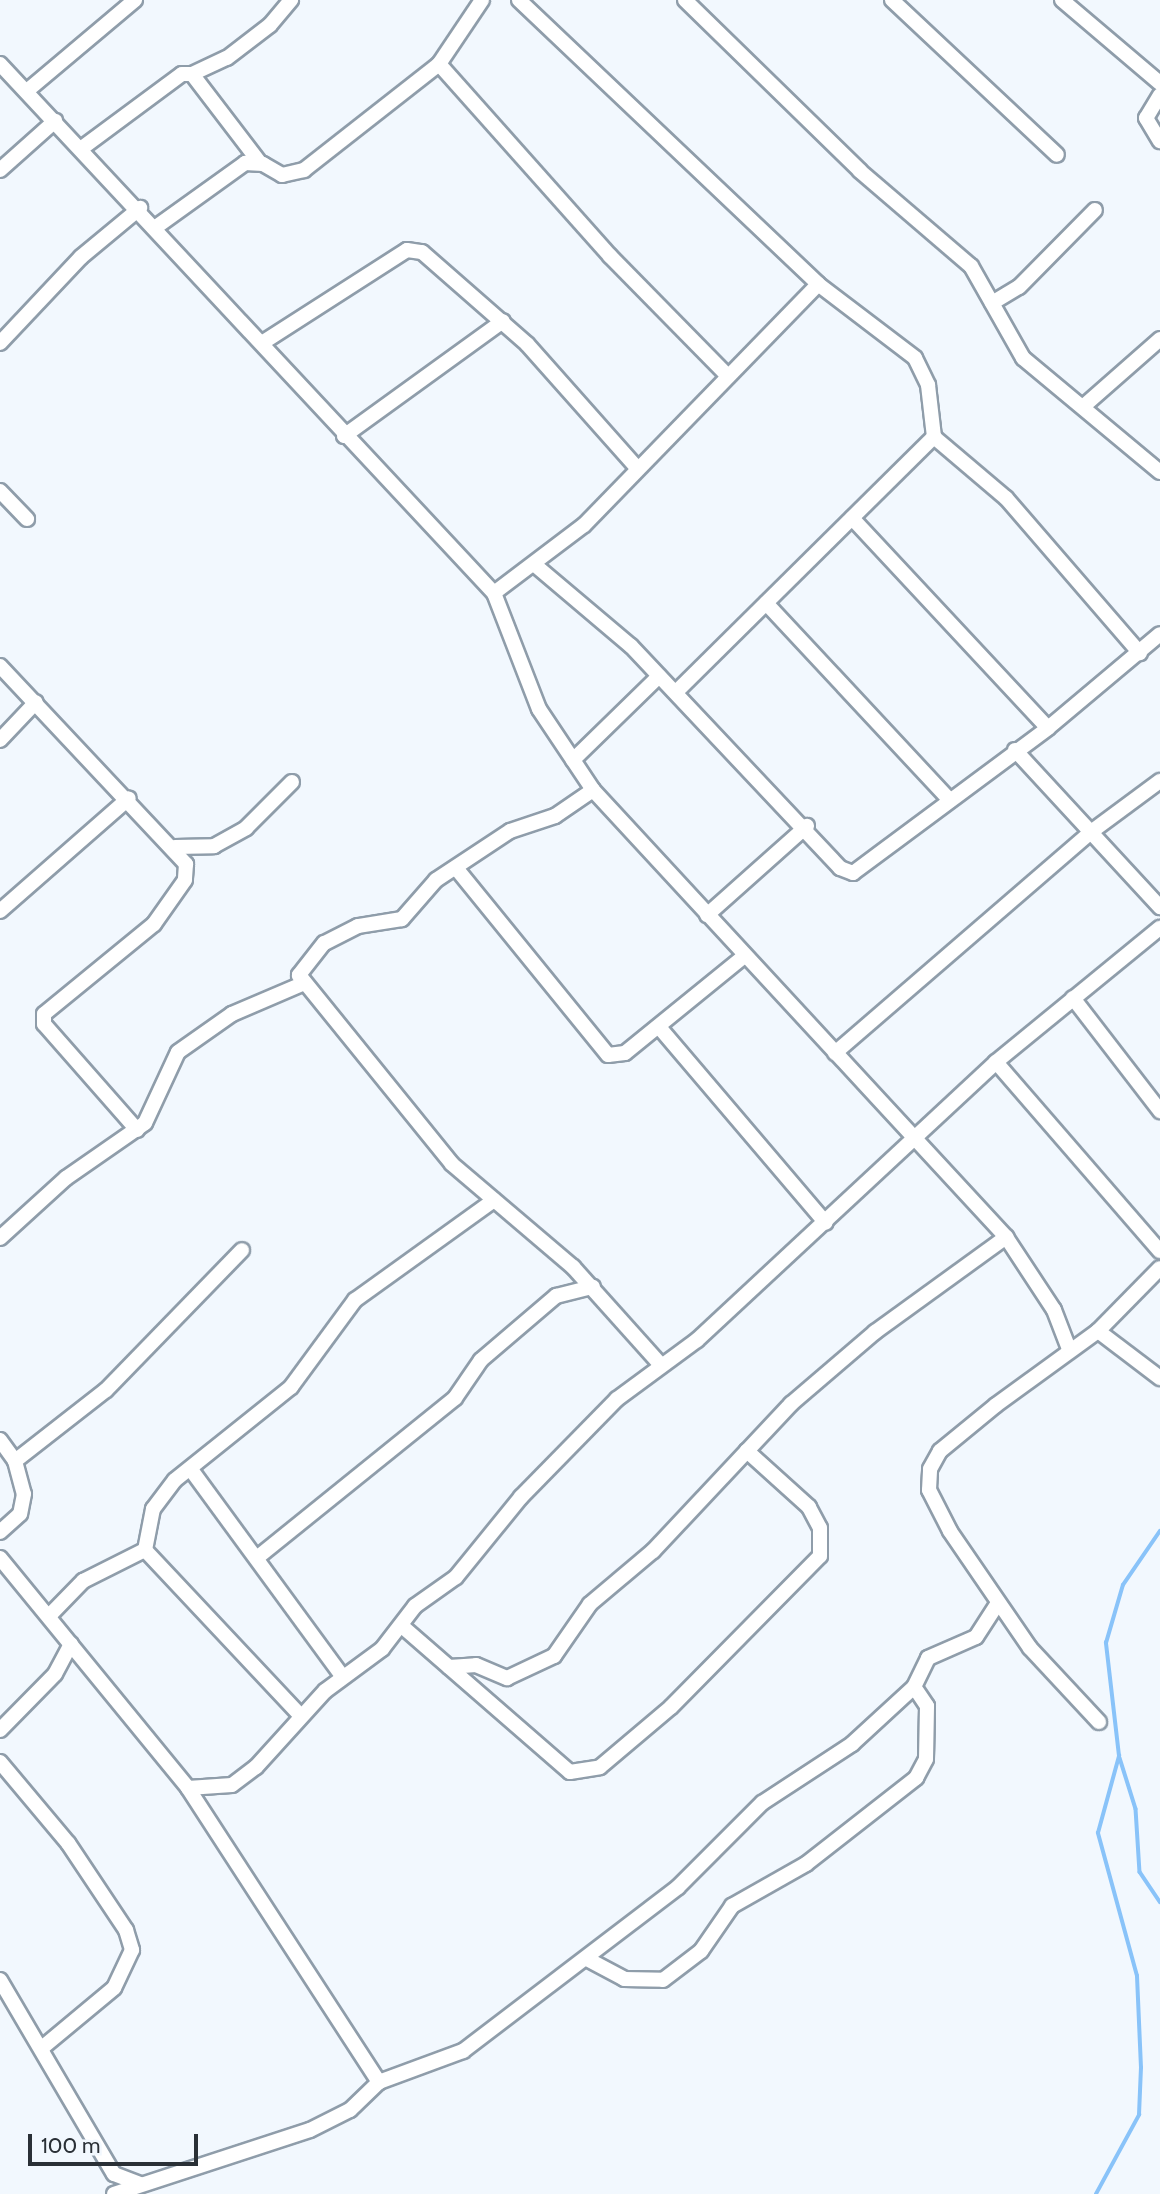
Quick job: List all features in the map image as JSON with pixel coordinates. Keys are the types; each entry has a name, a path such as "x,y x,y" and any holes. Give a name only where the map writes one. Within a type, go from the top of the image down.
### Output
{"street":[{"path":"28,90 135,0"},
{"path":"82,148 182,74 192,74 227,58 270,25 291,0"},
{"path":"192,74 260,163 282,174 304,170 439,65 482,0"},
{"path":"519,0 818,284 915,358 928,385 934,437 1014,506 1140,653"},
{"path":"685,0 860,171 971,266 1023,358 1085,405 1160,472"},
{"path":"892,0 1057,155"},
{"path":"1062,0 1160,83"},
{"path":"0,64 140,208 344,436 494,593 520,670 593,790 743,957 918,1138 1006,1237 1054,1310 1068,1347"},
{"path":"439,65 553,195 728,376"},
{"path":"1160,95 1146,118 1160,141"},
{"path":"0,170 55,121"},
{"path":"156,227 245,163 260,163"},
{"path":"0,343 81,257 140,208"},
{"path":"992,303 1019,287 1095,210"},
{"path":"262,343 407,250 433,259 503,321 637,468"},
{"path":"494,593 535,565 637,468 818,284"},
{"path":"344,436 503,321"},
{"path":"1085,405 1160,339"},
{"path":"676,692 934,437"},
{"path":"0,491 27,519"},
{"path":"852,518 1048,728"},
{"path":"535,565 676,692 807,826 840,868 853,873 1048,728 1160,634"},
{"path":"766,603 950,800"},
{"path":"0,666 175,847 186,872 172,903 110,965 44,1014 44,1024 137,1130"},
{"path":"573,760 659,676"},
{"path":"0,740 36,702"},
{"path":"1015,750 1160,907"},
{"path":"835,1053 1091,832 1160,781"},
{"path":"175,847 214,846 246,828 292,782"},
{"path":"593,790 555,816 510,831 436,880 402,919 358,926 324,943 304,963 302,984 452,1164 593,1287 660,1364"},
{"path":"0,911 129,798"},
{"path":"707,915 807,826"},
{"path":"456,868 608,1055 625,1053 743,957"},
{"path":"188,1788 232,1785 342,1676 403,1627 415,1606 456,1577 521,1497 660,1364 697,1339 918,1138 996,1062 1160,928"},
{"path":"0,1238 66,1178 137,1130 152,1112 178,1052 232,1014 302,984"},
{"path":"1073,998 1160,1111"},
{"path":"659,1027 826,1223"},
{"path":"996,1062 1160,1251"},
{"path":"145,1550 153,1509 175,1480 192,1471 291,1387 355,1300 494,1200"},
{"path":"449,1667 476,1665 507,1678 554,1657 590,1604 616,1587 747,1451 875,1332 1006,1237"},
{"path":"15,1461 106,1390 242,1250"},
{"path":"1099,1722 1030,1648 998,1603 950,1531 929,1490 930,1469 940,1451 1068,1347 1098,1331 1160,1268"},
{"path":"258,1556 455,1398 481,1360 556,1296 593,1287"},
{"path":"1098,1331 1160,1378"},
{"path":"0,1440 15,1461 24,1507 0,1532"},
{"path":"403,1627 570,1772 600,1767 671,1707 820,1556 820,1528 809,1507 747,1451"},
{"path":"192,1471 258,1556 342,1676"},
{"path":"49,1616 83,1581 145,1550"},
{"path":"145,1550 300,1716"},
{"path":"0,1558 188,1788 379,2082"},
{"path":"114,2194 310,2130 350,2110 379,2082 463,2052 561,1970 589,1960 678,1886 762,1802 852,1744 914,1687 928,1658 976,1637 998,1603"},
{"path":"0,1730 55,1674 71,1644"},
{"path":"589,1960 624,1979 663,1980 701,1951 732,1906 796,1871 916,1778 926,1759 927,1706 914,1687"},
{"path":"0,1762 68,1843 126,1930 132,1950 114,1988 43,2047"},
{"path":"0,1980 43,2047 114,2174 140,2184"},
{"path":"109,2194 114,2174"}],"waterway":[{"path":"1096,2194 1139,2115 1141,2068 1137,1976 1098,1833 1119,1756 1106,1643 1123,1585 1160,1531"},
{"path":"1120,1758 1136,1809 1140,1872 1160,1902"}]}
